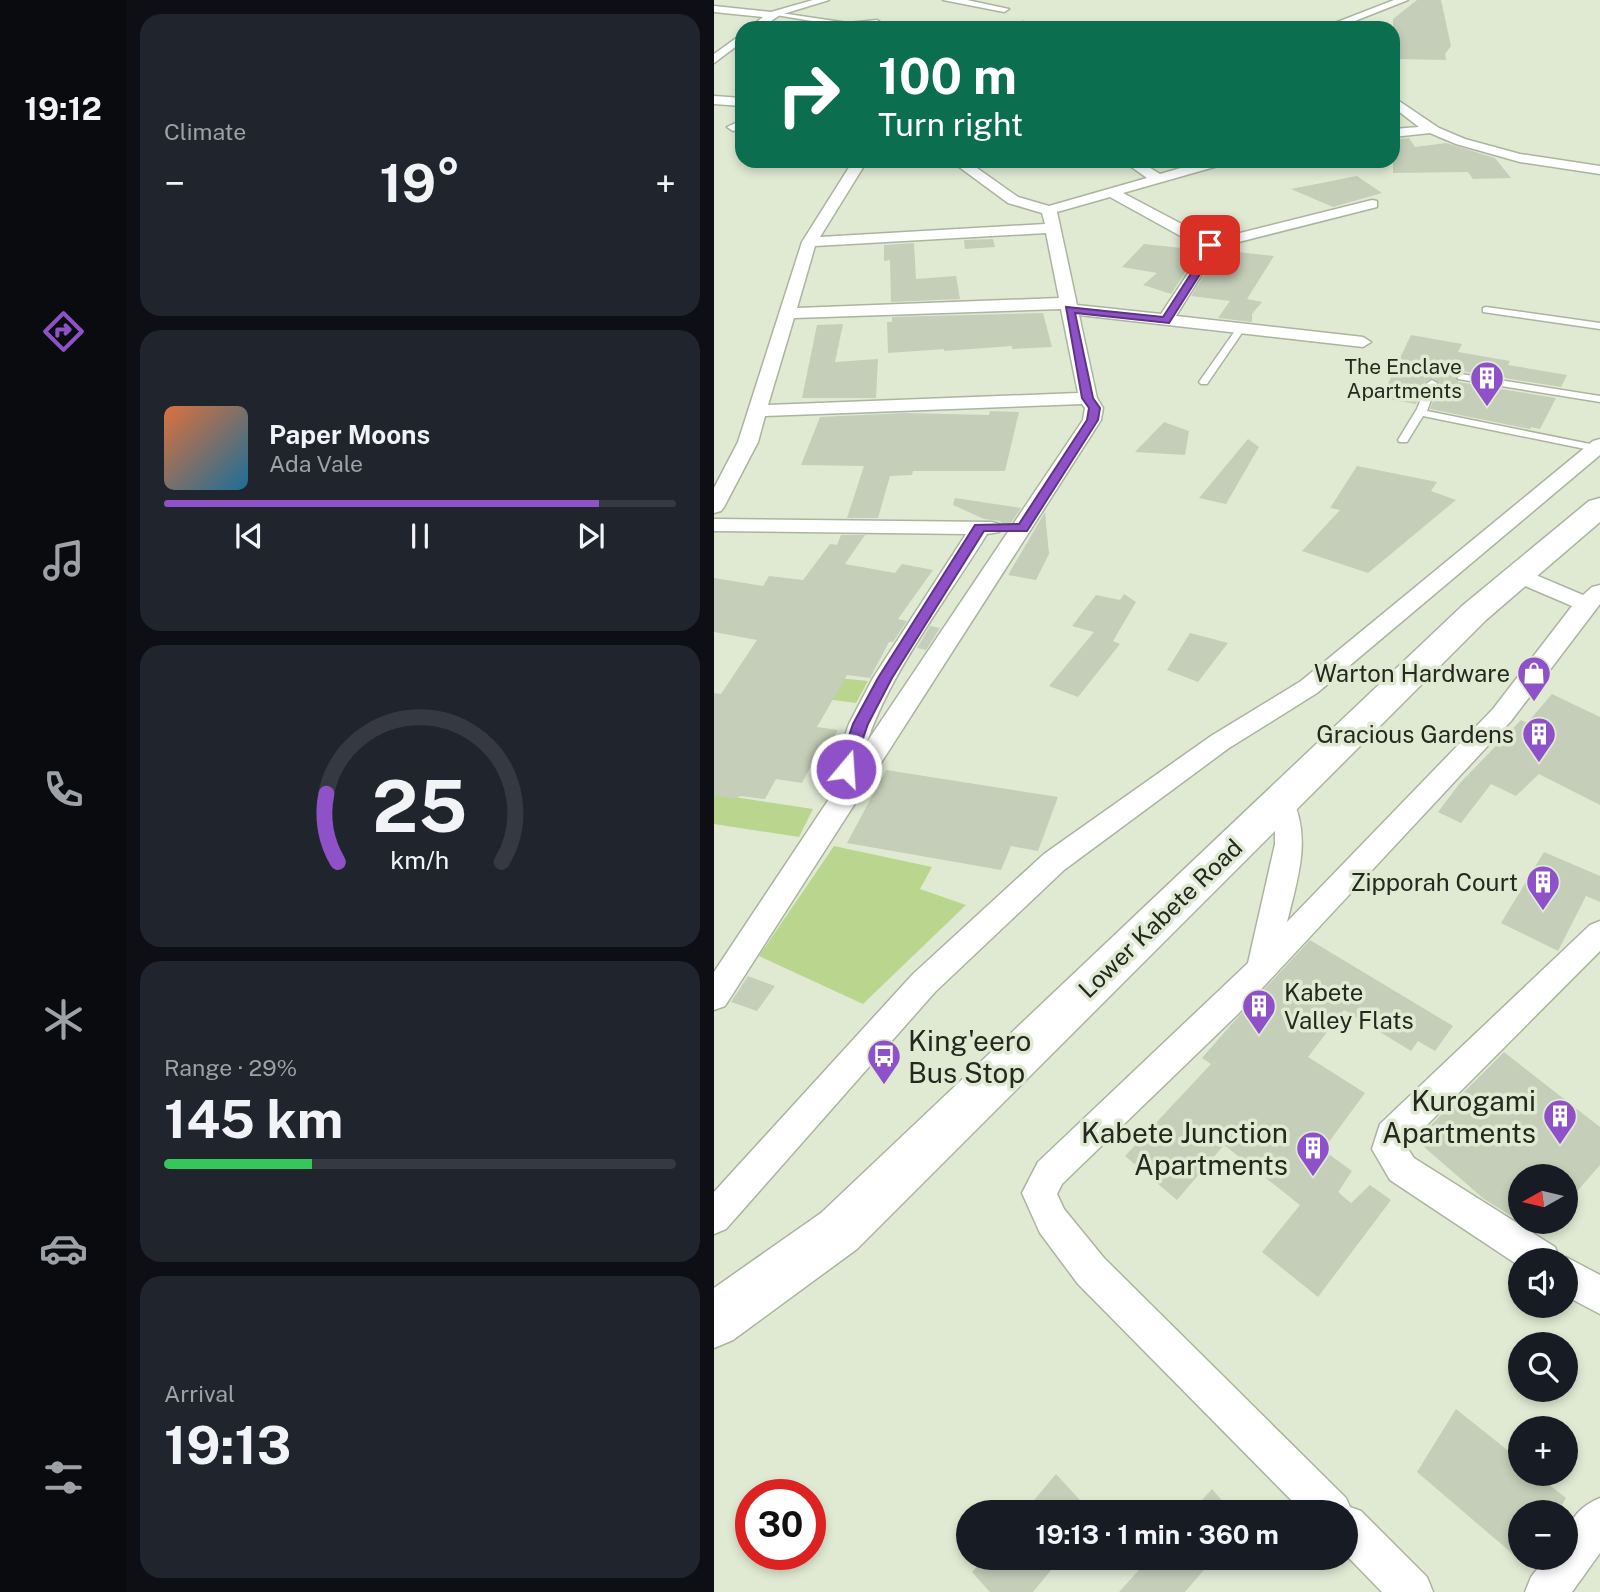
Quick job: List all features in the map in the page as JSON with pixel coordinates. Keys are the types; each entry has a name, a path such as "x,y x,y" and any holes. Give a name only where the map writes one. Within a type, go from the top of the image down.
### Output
{"main road":[{"name":"Lower Kabete Road","path":"714,1321 839,1231 1474,614 1600,507"}],"street":[{"path":"764,21 774,14 824,0"},
{"path":"948,0 1004,9"},
{"path":"1356,21 1403,0"},
{"path":"714,9 774,14"},
{"path":"719,57 735,43"},
{"path":"714,100 735,102"},
{"path":"1400,106 1433,129 1495,153 1600,170"},
{"path":"1400,132 1433,129"},
{"path":"714,507 748,442 809,242 856,168"},
{"path":"968,168 1013,200 1049,210 1194,168"},
{"path":"1141,168 1157,178"},
{"path":"1111,192 1210,245 1372,204"},
{"path":"714,997 1093,420 1094,408 1088,398 1049,210"},
{"path":"809,242 1053,228"},
{"path":"1166,321 1212,249 1210,245"},
{"path":"786,313 1069,306 1166,321 1363,342"},
{"path":"758,411 1088,398"},
{"path":"714,1217 924,983 1054,862 1220,742 1309,687 1598,447"},
{"path":"714,525 1023,528"},
{"path":"825,827 861,724 885,678 980,528"},
{"path":"1320,1500 1091,1271 1052,1221 1039,1194 1049,1173 1227,1005 1502,715 1593,598 1519,575"},
{"path":"1262,968 1285,861 1289,826 1287,812 1280,802"},
{"path":"1524,1248 1402,1169 1389,1149 1392,1135 1600,933"},
{"path":"1578,1282 1600,1296"},
{"path":"1546,1592 1600,1519"},
{"path":"1358,1538 1412,1592"}],"lane":[{"path":"774,14 826,21"},
{"path":"1486,310 1600,326"},
{"path":"1204,382 1240,330"},
{"path":"1461,377 1600,399"},
{"path":"1403,440 1432,383"},
{"path":"1419,412 1598,447"}],"green space":[{"path":"762,670 868,681 856,703 751,689"},
{"path":"714,794 813,809 799,837 714,824"},
{"path":"834,846 932,867 920,889 966,905 863,1004 759,956"}],"building":[{"path":"1417,0 1441,0 1451,46 1445,54 1446,60 1400,59 1400,21 1393,19"},
{"path":"1409,138 1415,147 1446,143 1495,158 1511,178 1473,179 1468,172 1393,173 1393,168 1400,168 1400,139"},
{"path":"1357,176 1382,193 1333,207 1291,189"},
{"path":"993,239 995,247 965,249 964,240"},
{"path":"914,243 916,279 956,276 960,299 891,302 890,260 884,261 884,245"},
{"path":"1144,244 1200,250 1171,294 1143,285 1157,273 1122,267"},
{"path":"1237,252 1274,256 1247,299 1262,302 1252,314 1252,322 1218,318 1230,301 1191,296 1218,253 1235,256"},
{"path":"1043,313 1052,347 1012,349 1012,346 888,353 887,322 892,322 892,317"},
{"path":"843,324 835,362 878,359 876,398 802,398 817,325"},
{"path":"1411,335 1462,344 1458,352 1510,361 1508,365 1567,375 1561,387 1461,371 1456,373 1458,382 1556,398 1540,429 1430,409 1439,384 1433,378 1425,382 1416,404 1381,398"},
{"path":"990,411 1019,412 1005,471 913,471 912,475 890,476 878,518 847,518 864,466 801,465 820,417 904,413 989,415"},
{"path":"1164,422 1189,431 1185,455 1135,452"},
{"path":"1248,439 1259,447 1226,504 1199,498"},
{"path":"1357,466 1437,482 1431,491 1456,500 1368,573 1302,551 1340,510 1330,508"},
{"path":"955,498 1021,508 1006,530 1000,521 984,519 953,505"},
{"path":"1045,512 1049,554 1036,580 1008,575"},
{"path":"841,535 865,535 845,564 895,573 902,564 933,570 898,619 907,621 893,642 889,642 870,678 847,675 817,727 838,730 820,762 814,761 802,783 776,779 765,799 741,796 733,799 714,795 714,693 721,694 757,640 714,632 714,578 763,586 769,576 803,580 830,544 837,545"},
{"path":"1124,594 1136,602 1113,641 1120,644 1078,697 1049,686 1094,632 1072,626 1096,595 1120,600"},
{"path":"930,626 940,628 926,650 917,648"},
{"path":"1190,633 1228,643 1198,682 1167,670"},
{"name":"Gracious Gardens","path":"1552,694 1600,717 1600,805 1539,774 1516,796 1491,784 1461,823 1438,812 1460,783 1521,720 1527,723"},
{"path":"886,770 1058,797 1038,851 1011,846 1001,870 847,843"},
{"name":"Zipporah Court","path":"1544,852 1600,876 1600,902 1586,896 1558,951 1501,923"},
{"path":"1310,940 1453,1026 1435,1051 1418,1041 1411,1051 1344,1010 1308,1057 1365,1093 1323,1150 1352,1171 1338,1192 1351,1203 1370,1185 1391,1200 1318,1297 1262,1252 1300,1205 1224,1145 1177,1200 1125,1156 1211,1064 1202,1058"},
{"path":"748,976 775,986 757,1011 731,1002"},
{"name":"Kurogami Apartments","path":"1504,1052 1600,1127 1600,1165 1578,1190 1578,1164 1508,1164 1508,1214 1484,1199 1416,1140"},
{"path":"1456,1409 1508,1451 1508,1486 1551,1486 1566,1498 1508,1500 1508,1550 1417,1472"},
{"path":"1056,1474 1080,1500 1034,1500"},
{"path":"1212,1489 1222,1500 1202,1500"},
{"path":"1051,1570 1033,1592 990,1592 972,1572"},
{"path":"1139,1570 1204,1570 1185,1592 1119,1592"}],"place":[{"name":"The Enclave Apartments","path":"1487,408"},
{"name":"Warton Hardware","path":"1534,703"},
{"name":"Gracious Gardens","path":"1539,764"},
{"name":"Zipporah Court","path":"1543,912"},
{"name":"Kabete Valley Flats","path":"1259,1036"},
{"name":"King'eero Bus Stop","path":"884,1086"},
{"name":"Kurogami Apartments","path":"1560,1146"},
{"name":"Kabete Junction Apartments","path":"1313,1178"}],"route":[{"path":"846,769 861,724 885,678 980,528 1023,528 1093,420 1094,408 1088,398 1069,309 1166,321 1212,249 1210,245"}]}
